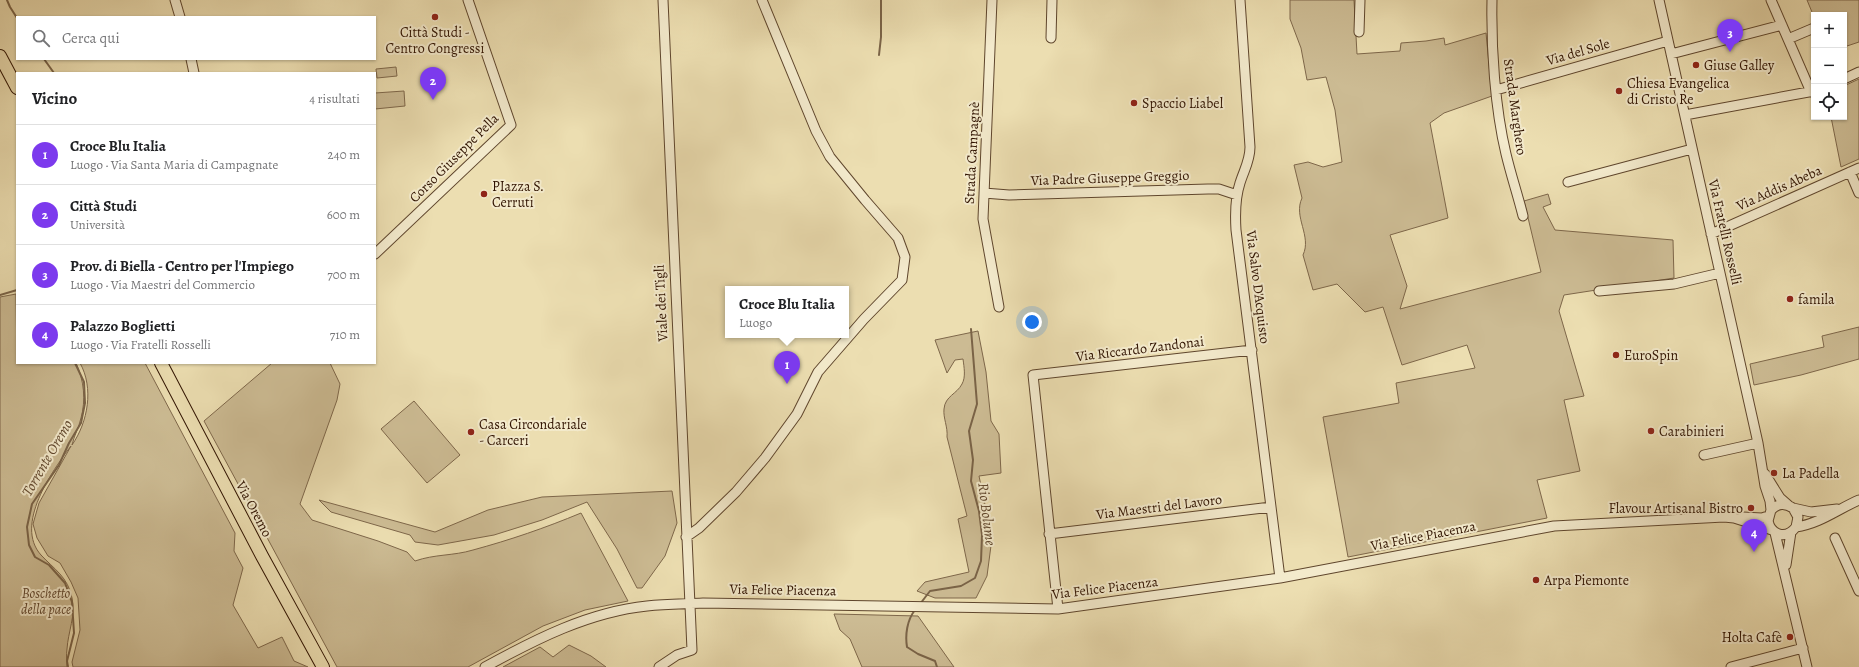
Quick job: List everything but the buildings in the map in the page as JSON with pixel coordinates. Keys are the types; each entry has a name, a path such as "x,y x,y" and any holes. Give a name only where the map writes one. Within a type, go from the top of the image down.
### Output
{"main road":[{"path":"0,56 16,86"},
{"name":"Via Oremo","path":"162,364 258,549 323,667"}],"street":[{"path":"175,0 180,16"},
{"name":"Corso Giuseppe Pella","path":"376,253 511,125 468,0"},
{"name":"Viale dei Tigli","path":"659,667 677,655 692,650 663,0"},
{"path":"762,0 816,131 830,157 898,238 905,257 902,280 864,318 849,336"},
{"name":"Strada Campagnè","path":"992,0 983,218 999,307"},
{"path":"1051,38 1052,0"},
{"name":"Via Salvo D'Acquisto","path":"1240,0 1250,147 1248,163 1240,180 1237,195 1236,230 1280,578"},
{"path":"1359,32 1360,0"},
{"name":"Strada Marghero","path":"1492,0 1491,29 1496,90 1506,153 1523,216"},
{"name":"Via Fratelli Rosselli","path":"1659,0 1758,442 1765,486 1770,501 1769,513"},
{"path":"1771,0 1811,89"},
{"path":"1671,54 1782,25"},
{"path":"1788,39 1811,29"},
{"name":"Via del Sole","path":"1496,90 1668,41"},
{"path":"191,60 194,72"},
{"path":"1847,78 1859,72"},
{"path":"1685,115 1811,91"},
{"path":"1568,182 1692,149"},
{"name":"Via Addis Abeba","path":"1711,234 1859,168"},
{"path":"1850,172 1859,193"},
{"name":"Via Padre Giuseppe Greggio","path":"984,193 1009,195 1219,189 1237,195"},
{"path":"1599,291 1674,284 1720,273"},
{"path":"686,537 699,528 736,492 766,458 797,414 818,372 847,338"},
{"name":"Via Riccardo Zandonai","path":"1050,534 1033,375 1252,350"},
{"path":"1704,455 1758,442"},
{"name":"Via Fratelli Rosselli","path":"1763,470 1777,493 1790,507"},
{"path":"1774,532 1783,535 1822,520 1840,508 1859,500"},
{"path":"1807,667 1786,571 1774,532 1769,526 1769,513 1778,505 1811,512 1840,508"},
{"name":"Via Maestri del Lavoro","path":"1050,534 1271,506"},
{"path":"1786,571 1793,530 1798,517 1790,507"},
{"name":"Via Felice Piacenza","path":"485,667 561,628 598,616 646,606 690,604 928,606 1026,610 1058,609 1280,578 1554,526 1724,517 1762,518 1769,513"},
{"name":"Via Felice Piacenza","path":"1734,518 1774,532"},
{"path":"1050,534 1058,609"},
{"path":"1835,538 1859,591"},
{"path":"1731,666 1803,648"}],"green space":[{"path":"1290,0 1354,0 1357,54 1400,51 1401,43 1444,38 1445,45 1486,33 1492,96 1444,113 1430,123 1448,218 1390,235 1407,286 1400,309 1541,272 1524,201 1548,194 1551,204 1543,207 1555,230 1673,240 1674,278 1564,295 1559,311 1584,396 1564,400 1580,471 1537,480 1547,518 1348,557 1323,417 1399,403 1396,383 1475,368 1467,345 1402,365 1383,307 1365,312 1337,284 1313,290 1303,255 1305,241 1300,212 1302,198 1294,165 1308,162 1323,167 1342,162 1335,110 1326,77 1307,80 1301,48 1290,19"},
{"path":"1807,0 1859,0 1859,42 1847,46 1847,12 1812,12"},
{"path":"396,67 397,76 377,78 376,69"},
{"path":"1859,79 1859,159 1841,167 1832,120 1847,120 1847,85"},
{"path":"404,91 405,106 376,109 376,93"},
{"name":"Boschetto della pace","path":"16,294 16,364 76,364 81,376 84,397 83,411 72,445 82,426 87,405 87,383 80,364 146,364 235,533 234,551 243,568 233,605 258,648 282,637 294,661 308,667 73,667 72,662 80,630 78,598 60,563 48,556 37,538 33,524 39,503 71,446 54,469 46,484 34,514 32,529 34,543 41,555 64,579 72,598 73,611 67,651 67,667 0,667 0,297"},
{"path":"1859,327 1859,359 1801,375 1754,385 1750,364 1824,347 1822,336"},
{"path":"978,331 986,372 991,421 999,434 1001,473 979,476 992,538 987,576 976,598 935,598 917,591 925,582 969,572 958,519 967,516 947,437 944,412 947,401 960,387 963,381 963,359 955,360 947,373 935,340"},
{"path":"271,364 330,364 340,384 337,400 300,504 312,520 407,552 415,561 430,557 466,552 487,546 554,524 581,513 628,601 585,610 543,626 468,667 337,667 204,421"},
{"path":"414,401 460,455 427,483 381,429"},
{"path":"672,491 677,523 665,556 642,588 637,588 617,549 587,502 542,520 494,535 438,545 415,542 410,535 331,512 319,500 435,532 488,510 542,497"},
{"path":"834,614 918,616 954,667 862,667 850,639 840,630"},
{"path":"569,645 591,656 606,667 503,667 540,647 553,657"}],"waterway":[{"name":"Torrente Oremo","path":"7,0 16,16"},
{"name":"Rio Bolume","path":"879,55 881,37 881,0"},
{"name":"Torrente Oremo","path":"45,60 53,72"},
{"path":"0,295 16,290"},
{"name":"Rio Bolume","path":"920,604 930,591 961,586 975,578 981,561 982,535 979,511 971,481 973,460 969,431 977,404 971,329"},
{"name":"Torrente Oremo","path":"68,667 67,661 74,633 72,602 65,583 49,565 35,557 29,545 27,527 32,504 59,465 69,443 81,423 85,403 84,382 75,364"},
{"name":"Rio Bolume","path":"915,610 910,618 907,628 907,647 918,654 935,661 937,667"}],"place":[{"name":"Città Studi - Centro Congressi","path":"435,17"},
{"name":"Prov. di Biella - Centro per l'Impiego","path":"1730,52"},
{"name":"Giuse Galley","path":"1696,65"},
{"name":"Chiesa Evangelica di Cristo Re","path":"1619,91"},
{"name":"Città Studi","path":"433,100"},
{"name":"Spaccio Liabel","path":"1134,103"},
{"name":"PIazza S. Cerruti","path":"484,194"},
{"name":"famila","path":"1790,299"},
{"name":"EuroSpin","path":"1616,355"},
{"name":"Croce Blu Italia","path":"787,384"},
{"name":"Carabinieri","path":"1651,431"},
{"name":"Casa Circondariale - Carceri","path":"471,432"},
{"name":"La Padella","path":"1774,473"},
{"name":"Flavour Artisanal Bistro","path":"1751,508"},
{"name":"Palazzo Boglietti","path":"1754,552"},
{"name":"Arpa Piemonte","path":"1536,580"},
{"name":"Holta Cafè","path":"1790,637"}]}
